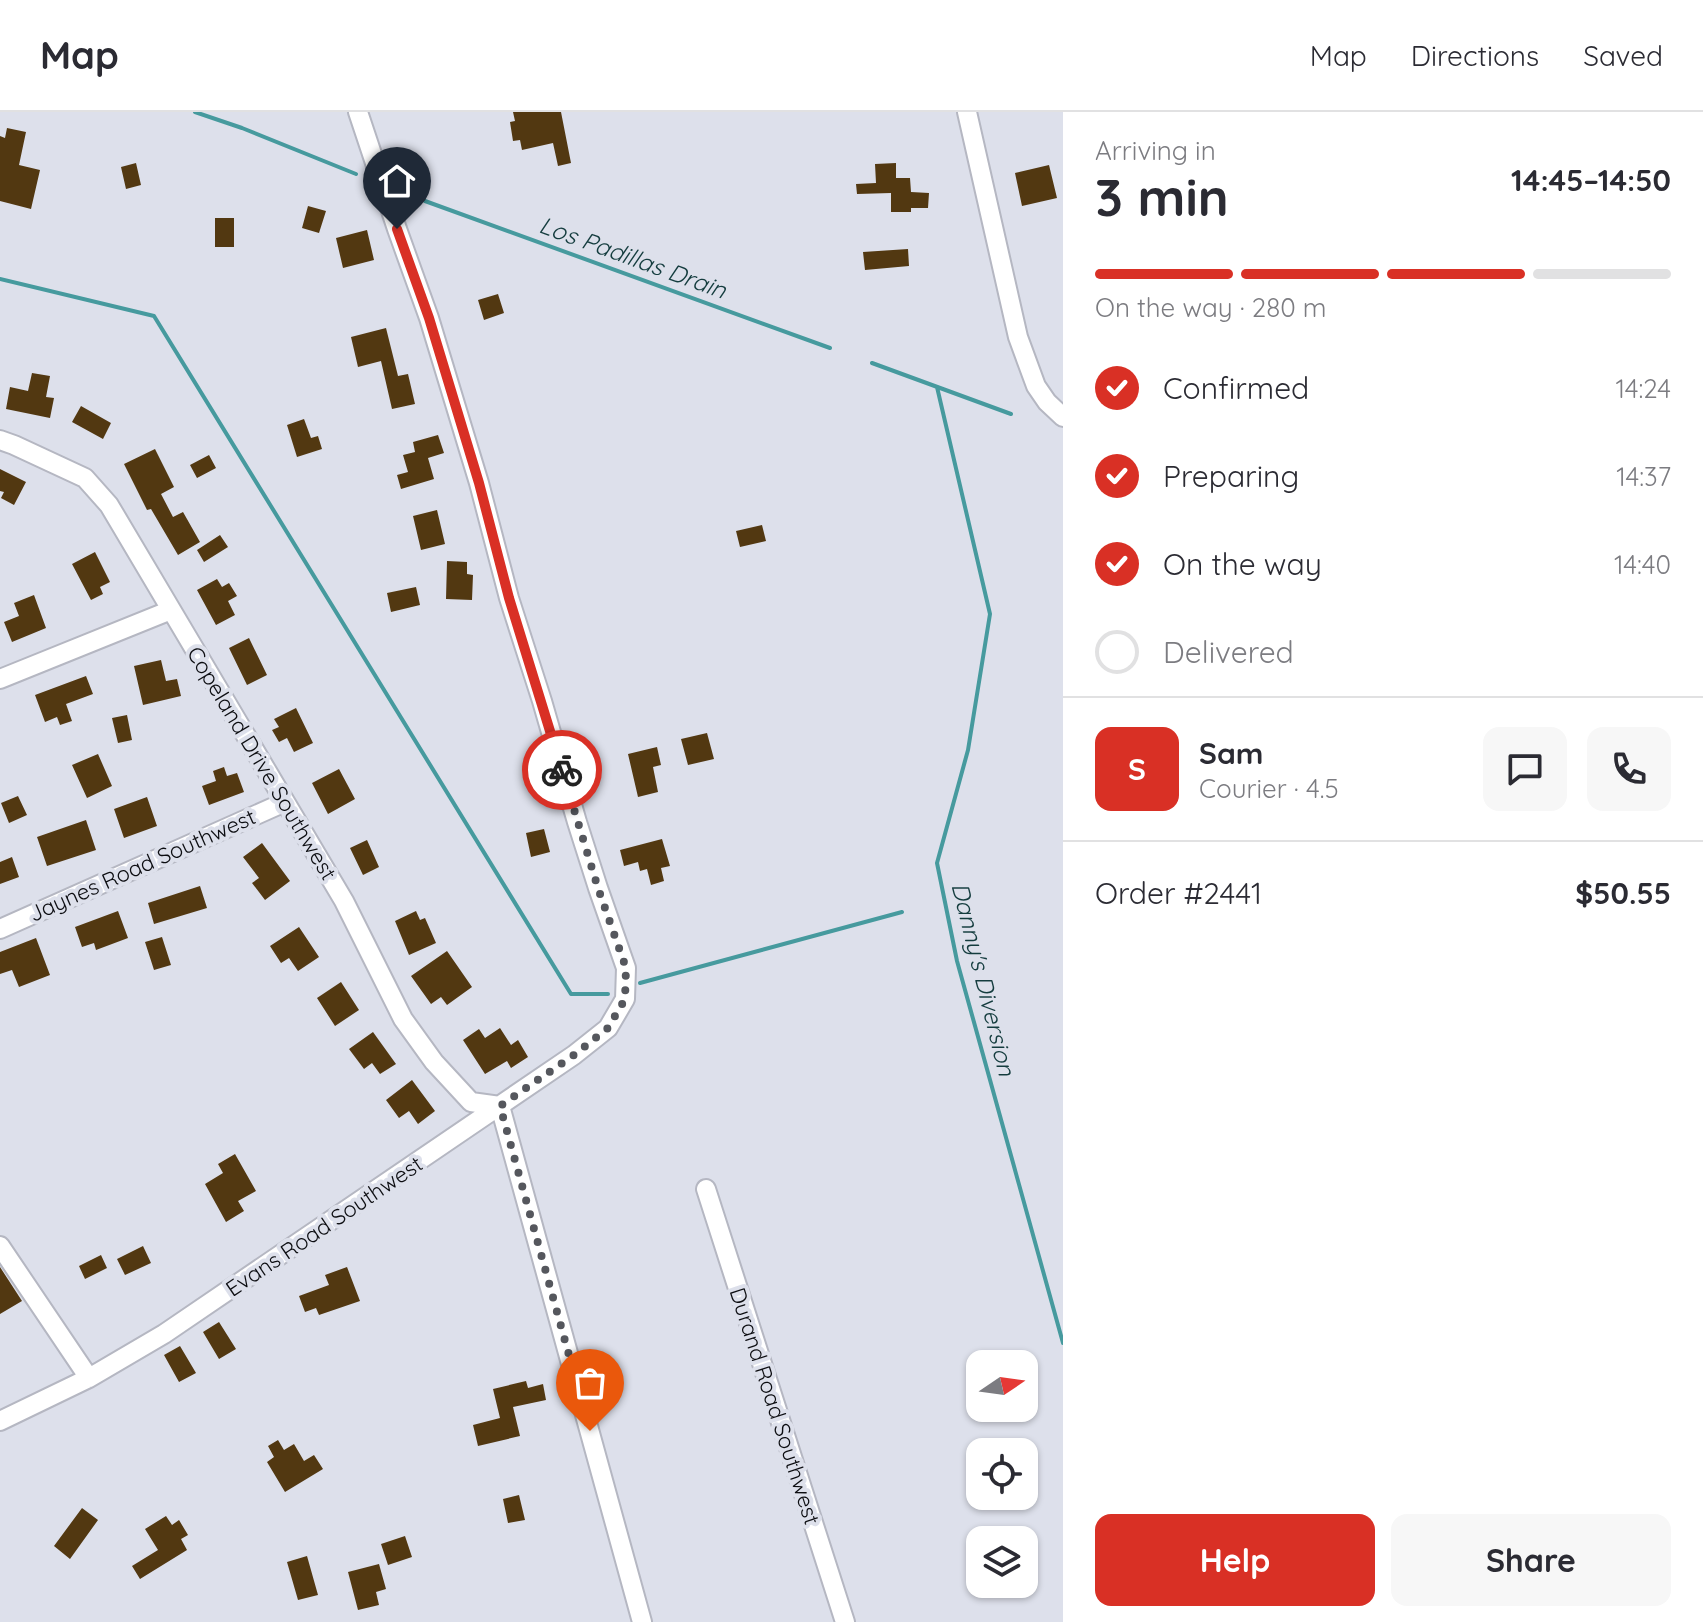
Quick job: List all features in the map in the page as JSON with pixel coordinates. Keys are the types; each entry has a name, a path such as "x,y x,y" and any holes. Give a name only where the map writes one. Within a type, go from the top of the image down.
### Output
{"street":[{"name":"Evans Road Southwest","path":"0,1421 89,1378 164,1334 574,1055 608,1028 625,999 626,968 577,822 509,598 479,483 429,318 358,112"},
{"path":"967,112 1018,337 1036,386 1063,417"},
{"name":"Copeland Drive Southwest","path":"0,440 85,478 109,505 344,901 403,1019 434,1062 471,1102 500,1106"},
{"path":"0,679 171,610"},
{"name":"Jaynes Road Southwest","path":"0,929 285,802"},
{"path":"500,1106 642,1622"},
{"name":"Durand Road Southwest","path":"706,1189 845,1622"},
{"path":"0,1246 89,1378"}],"building":[{"path":"513,112 561,112 571,163 558,166 553,143 522,150 520,140 513,141 510,122 515,121"},
{"path":"7,128 26,132 19,165 40,170 31,209 0,201 0,136 5,138"},
{"path":"136,163 141,185 126,189 121,167"},
{"path":"896,163 896,178 910,178 911,192 929,193 928,208 891,212 891,193 857,194 856,184 876,183 875,164"},
{"path":"1049,165 1057,198 1022,206 1015,173"},
{"path":"308,206 326,211 319,233 302,228"},
{"path":"215,218 234,218 234,247 215,247"},
{"path":"367,230 374,260 343,268 336,238"},
{"path":"908,249 909,266 865,270 863,252"},
{"path":"498,294 504,313 484,320 478,300"},
{"path":"386,328 398,376 408,374 415,404 392,409 381,361 358,367 351,337"},
{"path":"32,373 50,376 46,397 54,398 50,418 6,409 10,387 28,391"},
{"path":"81,406 111,423 103,439 72,422"},
{"path":"304,419 311,438 318,436 322,449 297,457 287,425"},
{"path":"438,435 444,453 428,458 434,479 401,489 397,475 408,472 403,455 415,452 413,442"},
{"path":"155,449 174,487 161,494 173,517 183,512 200,542 178,555 151,509 147,510 124,464"},
{"path":"209,455 216,468 197,478 190,465"},
{"path":"0,469 26,482 14,505 1,498 4,492 0,491"},
{"path":"437,510 445,544 421,550 413,516"},
{"path":"762,525 766,541 740,547 736,531"},
{"path":"220,535 228,547 204,562 197,550"},
{"path":"95,552 110,582 100,587 103,594 91,600 72,564"},
{"path":"447,561 467,562 467,574 473,575 472,600 446,599"},
{"path":"217,579 222,587 229,583 237,596 228,601 235,615 216,625 197,590"},
{"path":"416,587 420,605 391,612 387,593"},
{"path":"34,595 46,628 12,642 4,622 19,616 14,603"},
{"path":"249,638 267,675 247,685 229,648"},
{"path":"161,660 166,681 177,679 181,696 143,705 134,666"},
{"path":"86,676 93,694 66,704 72,721 60,725 57,717 45,722 35,695"},
{"path":"296,708 313,743 294,752 287,738 279,742 272,730 279,727 274,719"},
{"path":"127,715 132,740 118,743 112,718"},
{"path":"707,733 714,759 688,765 681,739"},
{"path":"657,747 661,765 653,767 658,792 638,797 628,754"},
{"path":"98,754 112,786 87,798 72,765"},
{"path":"224,767 227,776 237,773 244,792 209,805 202,786 216,781 213,771"},
{"path":"339,769 355,799 328,814 312,783"},
{"path":"18,796 27,815 9,823 1,803"},
{"path":"147,797 157,826 124,838 114,809"},
{"path":"86,820 96,850 47,866 37,837"},
{"path":"544,829 550,852 531,857 526,833"},
{"path":"662,839 670,866 661,868 664,881 651,885 647,869 640,871 638,862 624,866 620,850"},
{"path":"367,840 379,867 363,875 350,848"},
{"path":"262,843 290,881 265,900 252,883 259,878 243,857"},
{"path":"12,857 19,877 0,884 0,862"},
{"path":"200,886 207,908 154,924 148,903"},
{"path":"118,911 128,938 96,950 94,943 82,947 75,927"},
{"path":"416,911 420,920 425,918 436,943 409,955 395,921"},
{"path":"299,927 319,957 298,971 289,958 281,963 270,946"},
{"path":"162,937 171,965 154,970 145,942"},
{"path":"36,938 50,975 19,987 12,970 0,974 0,952"},
{"path":"447,951 472,987 447,1005 441,997 431,1004 411,976"},
{"path":"341,982 359,1010 335,1026 317,998"},
{"path":"500,1028 511,1045 518,1040 528,1057 511,1068 507,1061 485,1074 463,1040 479,1029 485,1038"},
{"path":"373,1032 396,1064 380,1074 372,1063 364,1069 349,1049"},
{"path":"412,1080 435,1111 418,1124 409,1111 399,1118 386,1100"},
{"path":"235,1154 256,1191 238,1201 244,1211 226,1222 205,1184 223,1173 218,1164"},
{"path":"143,1246 151,1263 125,1275 117,1259"},
{"path":"101,1255 107,1268 85,1279 79,1266"},
{"path":"0,1267 22,1301 0,1314"},
{"path":"347,1267 360,1301 319,1315 316,1308 305,1312 299,1296 329,1285 325,1275"},
{"path":"219,1322 236,1349 219,1359 203,1332"},
{"path":"180,1346 196,1373 179,1382 164,1355"},
{"path":"526,1381 528,1388 543,1384 546,1400 513,1407 520,1436 478,1446 473,1425 500,1418 493,1389"},
{"path":"278,1440 284,1450 294,1444 304,1461 314,1455 323,1469 285,1492 267,1462 274,1457 268,1446"},
{"path":"519,1495 525,1520 508,1523 503,1499"},
{"path":"82,1508 98,1520 70,1559 54,1546"},
{"path":"166,1516 172,1525 179,1520 188,1535 181,1539 187,1550 140,1579 132,1566 158,1550 145,1529"},
{"path":"405,1536 412,1557 388,1565 381,1544"},
{"path":"307,1556 318,1595 298,1600 287,1562"},
{"path":"379,1564 386,1589 376,1592 379,1605 358,1610 348,1572"}],"waterway":[{"name":"Los Padillas Drain","path":"195,112 356,174"},
{"name":"Los Padillas Drain","path":"425,201 830,348"},
{"path":"0,279 154,316 571,994 608,994"},
{"path":"872,363 1011,414"},
{"name":"Danny's Diversion","path":"937,387 990,614 968,750 937,863 957,961 1063,1343"},
{"path":"640,983 902,912"}],"way so far":[{"path":"562,770 626,968 625,999 608,1028 500,1106 590,1431"}],"route":[{"path":"397,229 429,318 562,770"}]}
